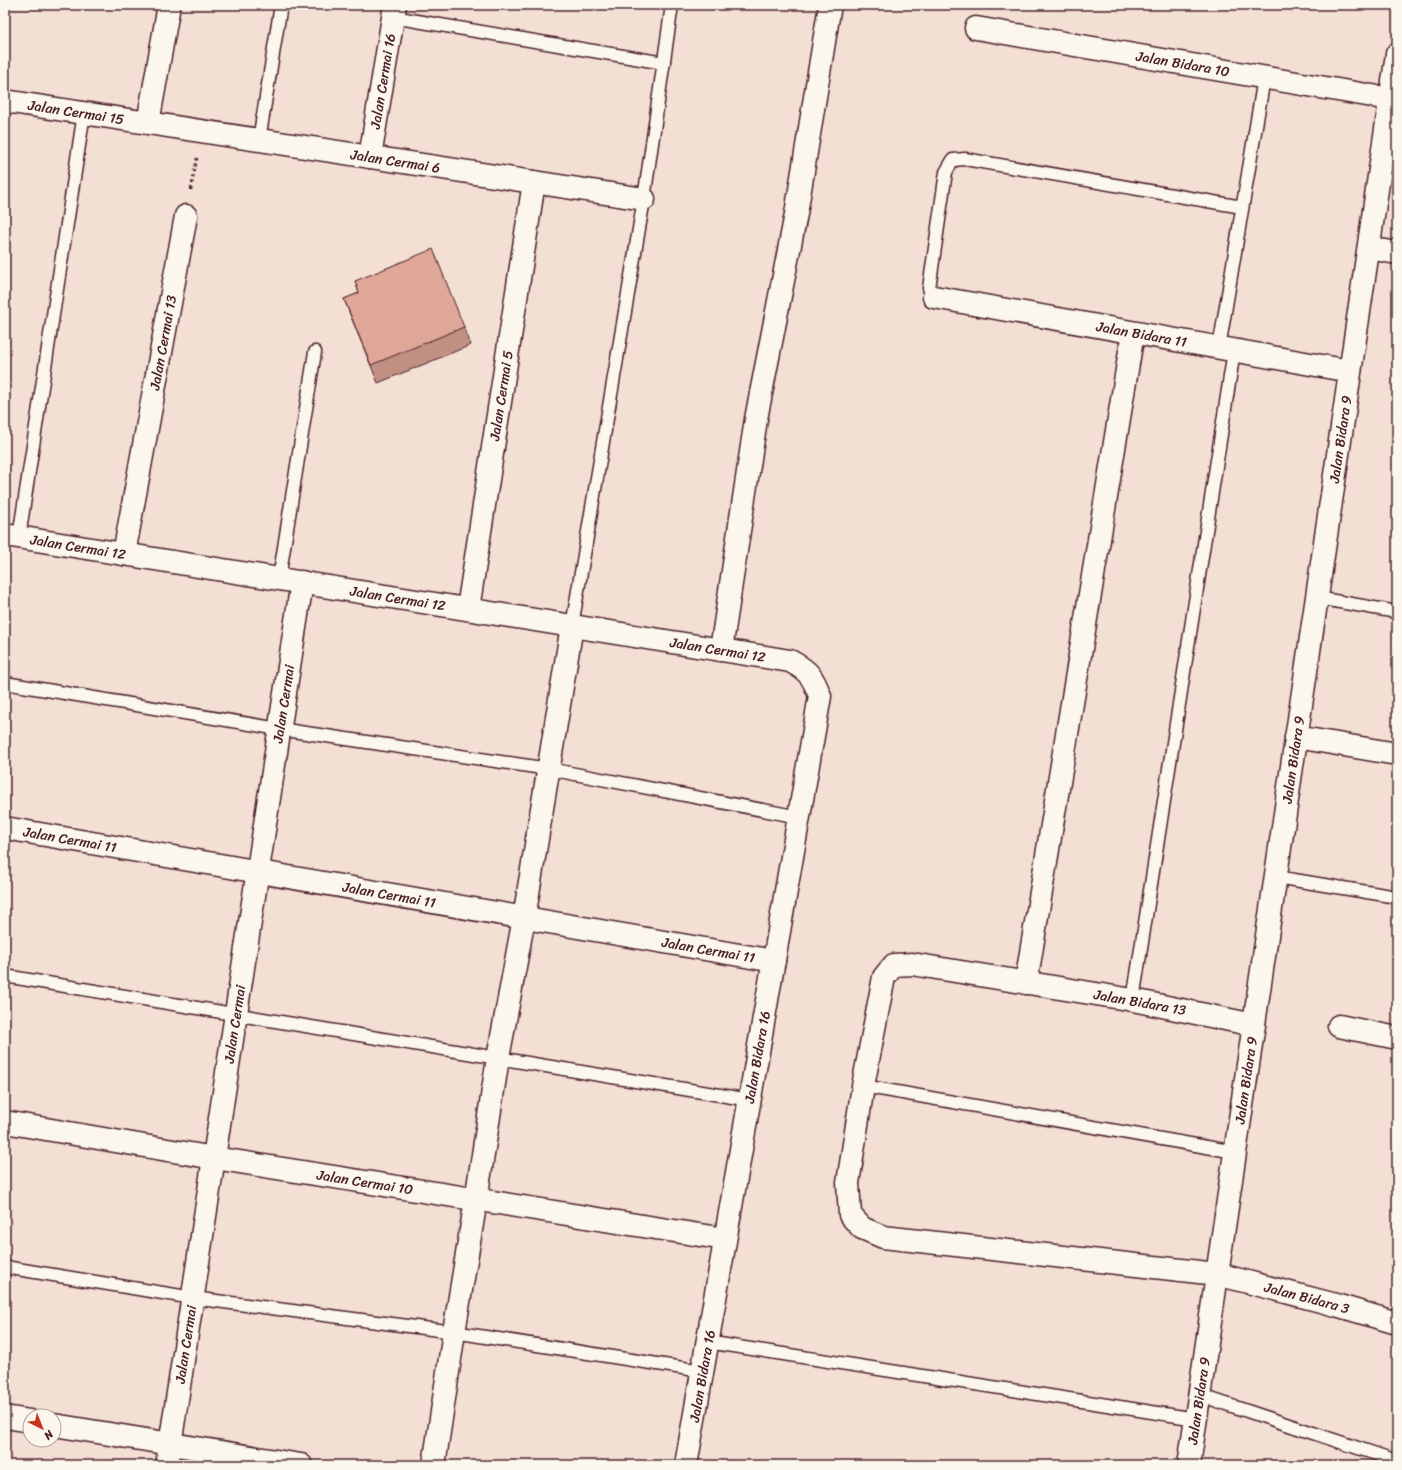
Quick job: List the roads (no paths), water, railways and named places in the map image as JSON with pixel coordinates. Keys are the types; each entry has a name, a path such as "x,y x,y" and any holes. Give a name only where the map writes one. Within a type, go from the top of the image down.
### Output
{"street":[{"path":"148,123 170,5"},
{"path":"721,650 756,420 796,214 830,5"},
{"name":"Jalan Cermai 16","path":"370,157 394,11"},
{"name":"Jalan Bidara 10","path":"976,28 1390,99"},
{"name":"Jalan Bidara 9","path":"1189,1465 1397,54"},
{"name":"Jalan Cermai 15","path":"5,101 148,123"},
{"name":"Jalan Cermai 6","path":"148,123 644,199"},
{"name":"Jalan Cermai 5","path":"468,609 534,182"},
{"name":"Jalan Cermai 13","path":"124,554 186,216"},
{"path":"1369,248 1397,253"},
{"name":"Jalan Bidara 11","path":"934,297 1350,371"},
{"path":"1026,983 1133,333"},
{"name":"Jalan Cermai 12","path":"12,536 790,661"},
{"name":"Jalan Cermai","path":"169,1454 302,582"},
{"path":"434,1465 498,1058 524,918 572,626"},
{"name":"Jalan Bidara 16","path":"686,1465 820,696 814,680 802,667 790,661"},
{"path":"1296,737 1397,754"},
{"name":"Jalan Cermai 11","path":"5,828 774,961"},
{"name":"Jalan Bidara 13","path":"863,1086 884,977 894,965 912,964 1133,1000 1254,1025"},
{"path":"1339,1026 1397,1038"},
{"name":"Jalan Bidara 3","path":"863,1086 848,1183 850,1216 862,1228 883,1237 1217,1274 1336,1305 1397,1323"},
{"name":"Jalan Cermai 10","path":"5,1122 214,1158 726,1239"},
{"path":"5,1417 22,1420"},
{"path":"62,1427 169,1454 301,1465"}],"lane":[{"path":"259,140 281,5"},
{"path":"572,626 644,199 672,5"},
{"path":"394,11 664,63"},
{"path":"1133,1000 1226,349 1242,207 1264,78"},
{"path":"12,536 84,113"},
{"path":"934,297 929,288 946,172 953,160 965,159 1242,207"},
{"path":"279,579 315,352"},
{"path":"1317,598 1397,612"},
{"path":"5,683 279,729 549,769 799,817"},
{"path":"1276,877 1397,897"},
{"path":"5,976 750,1100"},
{"path":"863,1086 1235,1152"},
{"path":"5,1267 193,1298 454,1332 702,1372"},
{"path":"707,1342 1196,1419"},
{"path":"1199,1395 1397,1461"}]}
